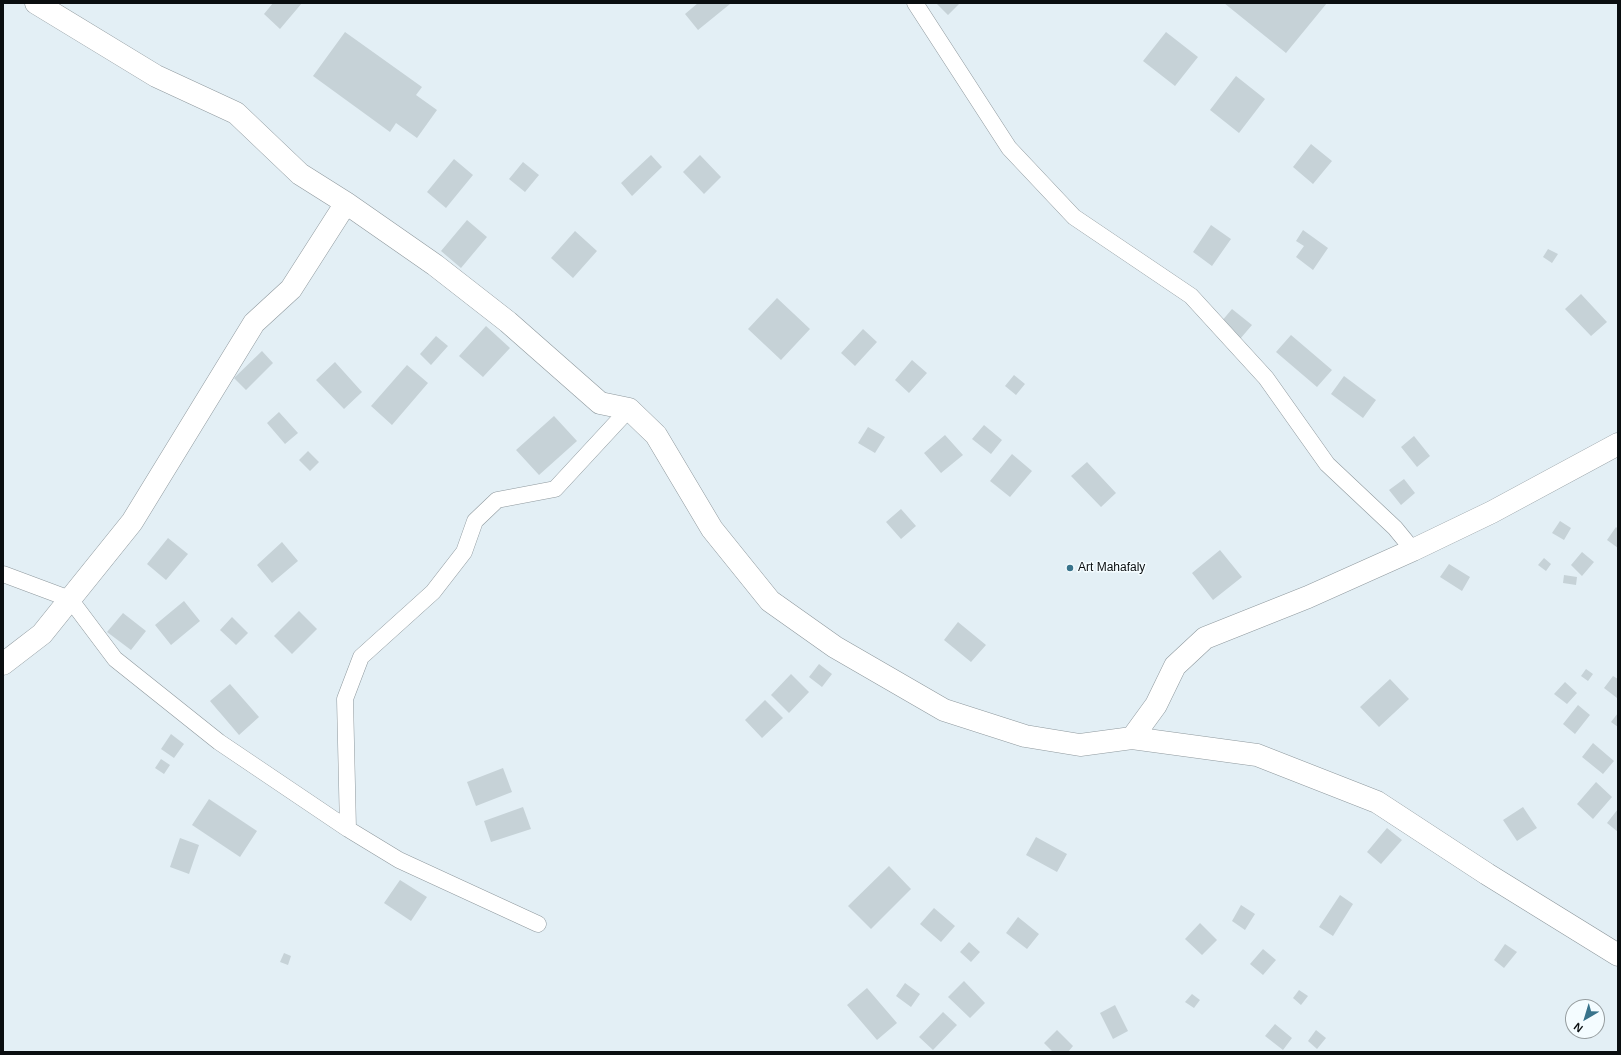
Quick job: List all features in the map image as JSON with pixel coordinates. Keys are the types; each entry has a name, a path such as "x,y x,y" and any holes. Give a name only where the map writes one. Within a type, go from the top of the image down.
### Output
{"street":[{"path":"36,3 156,76 236,113 300,174 346,203 436,265 508,322 600,403 628,409 656,435 712,529 770,602 835,647 944,710 1025,736 1080,745 1132,738 1257,754 1377,802 1487,874 1618,954"},
{"path":"3,664 42,634 132,522 254,323 292,289 346,203"},
{"path":"1132,738 1156,705 1174,666 1205,638 1308,597 1413,550 1492,512 1618,444"}],"lane":[{"path":"915,3 1009,148 1074,216 1191,296 1266,378 1327,464 1395,528 1413,550"},
{"path":"348,829 345,699 361,657 433,592 464,552 475,521 497,500 554,489 628,409"},
{"path":"3,574 70,600 115,659 219,742 348,829 399,860 538,924"}],"building":[{"path":"273,3 302,3 280,29 264,14"},
{"path":"698,3 730,4 698,30 685,14"},
{"path":"936,3 960,3 948,15"},
{"path":"1224,3 1327,3 1286,53"},
{"path":"345,32 422,87 416,95 437,110 417,138 396,123 390,132 313,76"},
{"path":"1166,32 1198,57 1175,86 1143,61"},
{"path":"1236,76 1265,99 1239,133 1210,110"},
{"path":"1311,144 1332,161 1313,184 1293,167"},
{"path":"651,155 662,167 632,196 621,183"},
{"path":"700,155 721,177 704,194 683,172"},
{"path":"454,159 473,175 446,208 427,192"},
{"path":"523,162 539,175 525,192 509,179"},
{"path":"467,220 487,237 461,268 441,251"},
{"path":"1211,225 1231,239 1212,266 1193,252"},
{"path":"1303,230 1328,248 1313,270 1296,257 1304,246 1296,241"},
{"path":"575,231 597,251 573,278 551,258"},
{"path":"1548,249 1558,254 1552,263 1543,257"},
{"path":"1581,294 1607,322 1591,336 1565,309"},
{"path":"777,298 810,329 781,360 748,329"},
{"path":"1232,309 1252,325 1240,339 1221,322"},
{"path":"486,326 510,348 483,377 459,356"},
{"path":"863,329 877,342 855,366 841,353"},
{"path":"1291,335 1332,370 1317,387 1276,352"},
{"path":"436,336 448,346 431,365 420,354"},
{"path":"262,351 273,363 246,390 234,378"},
{"path":"912,360 927,373 909,393 895,380"},
{"path":"335,362 362,392 344,409 316,380"},
{"path":"407,365 428,383 392,425 371,406"},
{"path":"1014,375 1025,384 1016,395 1005,386"},
{"path":"1344,376 1376,400 1363,418 1331,394"},
{"path":"279,412 298,433 285,444 267,423"},
{"path":"554,416 577,441 539,475 516,450"},
{"path":"984,425 1002,440 991,454 972,439"},
{"path":"868,427 885,437 875,453 858,443"},
{"path":"945,435 963,455 941,473 924,453"},
{"path":"1414,436 1430,456 1417,467 1401,447"},
{"path":"308,451 319,462 310,471 299,460"},
{"path":"1012,454 1032,471 1010,497 990,481"},
{"path":"1087,462 1116,493 1101,507 1071,476"},
{"path":"1404,479 1415,493 1401,505 1389,490"},
{"path":"901,509 916,526 901,539 886,522"},
{"path":"1560,521 1571,528 1564,540 1552,533"},
{"path":"1616,527 1618,529 1618,548 1607,540"},
{"path":"168,538 188,554 166,580 147,564"},
{"path":"282,542 298,561 272,583 257,565"},
{"path":"1220,550 1242,577 1213,600 1192,573"},
{"path":"1582,552 1594,562 1582,576 1571,565"},
{"path":"1544,558 1551,564 1546,571 1538,565"},
{"path":"1449,564 1470,577 1462,591 1440,577"},
{"path":"1564,575 1577,577 1576,585 1563,583"},
{"path":"184,601 200,621 171,645 155,625"},
{"path":"299,611 317,629 292,654 274,636"},
{"path":"123,613 146,631 131,650 107,632"},
{"path":"232,617 248,633 236,645 220,630"},
{"path":"958,622 986,645 971,662 944,640"},
{"path":"819,664 832,674 822,687 809,677"},
{"path":"1586,669 1593,674 1588,681 1581,676"},
{"path":"791,674 809,692 789,713 771,695"},
{"path":"1613,676 1618,679 1617,698 1604,688"},
{"path":"1390,679 1409,699 1379,727 1360,707"},
{"path":"1565,682 1577,693 1567,704 1554,694"},
{"path":"230,684 259,717 239,735 210,701"},
{"path":"765,700 783,718 762,738 745,720"},
{"path":"1578,705 1590,715 1575,734 1563,724"},
{"path":"1618,713 1618,727 1611,722"},
{"path":"171,734 184,744 174,758 161,749"},
{"path":"1593,743 1614,761 1603,774 1582,757"},
{"path":"161,759 170,765 164,774 155,768"},
{"path":"503,768 512,792 476,806 467,782"},
{"path":"1596,782 1612,797 1593,819 1577,804"},
{"path":"209,799 257,831 240,857 192,825"},
{"path":"523,807 531,829 491,842 484,821"},
{"path":"1523,807 1537,828 1517,841 1503,820"},
{"path":"1618,809 1618,832 1607,823"},
{"path":"1387,828 1402,840 1381,864 1367,852"},
{"path":"1036,837 1067,854 1057,872 1026,855"},
{"path":"180,838 199,845 189,874 170,867"},
{"path":"889,866 911,889 871,929 848,906"},
{"path":"400,880 427,897 411,921 384,903"},
{"path":"1340,895 1353,904 1333,936 1319,927"},
{"path":"1241,905 1255,914 1245,930 1232,921"},
{"path":"934,908 955,926 941,942 920,924"},
{"path":"1018,917 1039,934 1027,949 1006,933"},
{"path":"1200,923 1217,940 1202,955 1185,939"},
{"path":"969,942 980,952 971,962 960,952"},
{"path":"1505,944 1517,952 1504,968 1494,960"},
{"path":"1263,949 1276,960 1263,975 1250,964"},
{"path":"284,953 291,956 288,965 280,962"},
{"path":"964,981 985,1003 970,1018 948,997"},
{"path":"905,983 920,994 911,1007 896,996"},
{"path":"867,988 897,1023 877,1040 847,1005"},
{"path":"1299,990 1308,996 1301,1005 1293,998"},
{"path":"1192,994 1200,1000 1194,1008 1185,1002"},
{"path":"1115,1005 1128,1031 1113,1039 1100,1013"},
{"path":"943,1012 957,1025 933,1050 919,1037"},
{"path":"1275,1024 1292,1038 1283,1050 1265,1036"},
{"path":"1057,1030 1073,1046 1068,1052 1053,1052 1044,1043"},
{"path":"1316,1030 1326,1038 1317,1049 1308,1041"}],"place":[{"name":"Art Mahafaly","path":"1070,568"}]}
